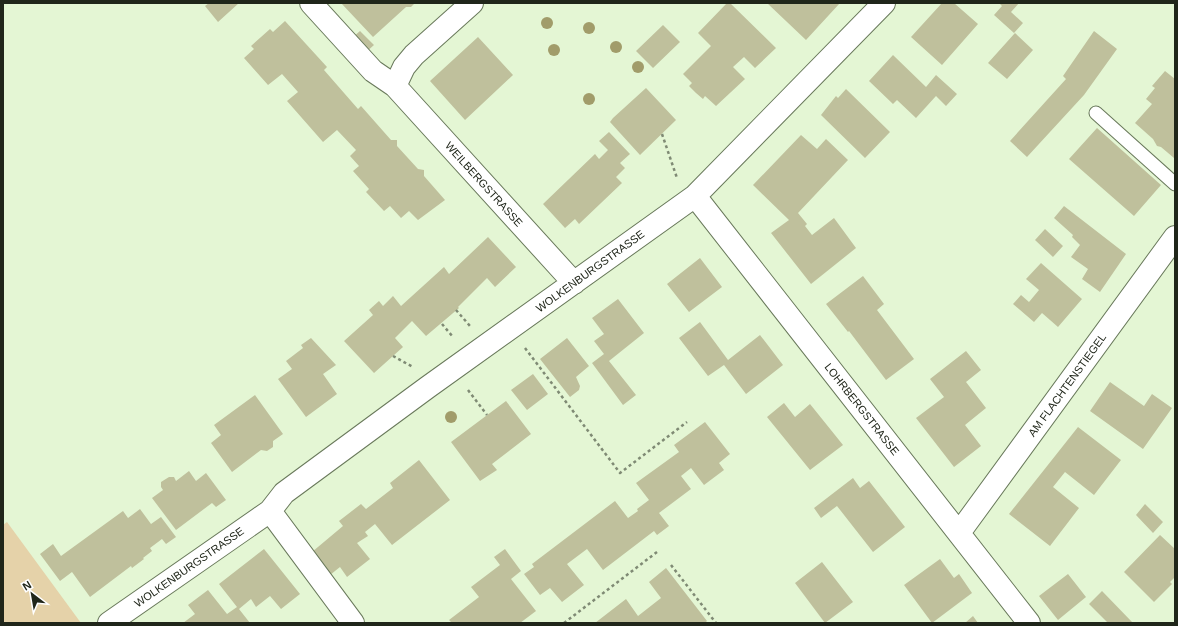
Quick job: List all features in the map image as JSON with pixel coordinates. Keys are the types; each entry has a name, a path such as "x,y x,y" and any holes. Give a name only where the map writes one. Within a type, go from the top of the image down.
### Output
{"street":[{"name":"WEILBERGSTRASSE","path":"311,3 373,72 395,86 574,283"},
{"path":"395,86 404,67 414,55 472,3"},
{"name":"WOLKENBURGSTRASSE","path":"109,623 270,511 284,493 453,369 690,199 884,3"},
{"name":"LOHRBERGSTRASSE","path":"690,199 959,533 1029,623"},
{"name":"AM FLACHTENSTIEGEL","path":"959,533 1175,237"},
{"path":"270,511 353,623"}],"lane":[{"path":"1096,113 1175,184"}],"path":[{"path":"662,134 690,199"},
{"path":"510,328 620,473 687,422"},
{"path":"453,369 487,415"},
{"path":"564,623 657,552"},
{"path":"671,565 716,623"}],"shaded area":[{"path":"7,522 81,623 3,623 3,525"}],"building":[{"path":"209,3 239,3 218,22 205,6"},
{"path":"341,3 415,3 411,7 406,7 373,37"},
{"path":"727,3 730,3 776,48 755,68 744,57 733,67 745,79 716,106 705,96 703,99 696,93 689,86 692,83 683,74 711,46 698,33"},
{"path":"767,3 840,3 806,40"},
{"path":"942,3 954,3 978,24 942,65 911,37"},
{"path":"999,3 1019,3 1011,12 1023,23 1014,33 994,15 1002,6"},
{"path":"285,21 327,67 324,70 358,109 361,106 391,140 397,140 397,146 418,169 424,170 424,176 445,200 418,220 409,211 401,218 390,206 384,211 366,192 369,189 353,171 359,166 350,156 356,150 337,130 323,142 287,101 298,92 282,74 268,85 244,58 254,49 251,46 270,29 273,32"},
{"path":"663,25 680,42 653,68 636,51"},
{"path":"360,31 374,45 365,53 352,38"},
{"path":"1094,31 1117,49 1084,95 1027,157 1010,141 1066,79 1063,76"},
{"path":"1015,33 1033,50 1007,79 988,63"},
{"path":"478,37 513,75 465,120 430,81"},
{"path":"893,55 926,87 936,75 957,94 946,106 936,96 916,118 897,100 893,104 869,81"},
{"path":"1165,71 1175,79 1174,158 1161,147 1157,146 1153,139 1135,123 1152,104 1146,99 1155,88 1152,86"},
{"path":"646,88 676,120 640,155 610,122"},
{"path":"846,89 890,132 865,158 821,115 836,96 838,98"},
{"path":"1097,128 1161,185 1134,216 1069,159"},
{"path":"609,132 630,154 620,163 625,168 616,177 622,183 579,224 575,219 565,228 543,204 595,154 599,159 608,150 599,141"},
{"path":"801,135 817,149 826,139 848,160 798,213 807,224 805,226 812,235 834,218 856,248 811,284 771,233 789,220 753,185"},
{"path":"1064,206 1126,254 1100,292 1082,279 1088,269 1071,257 1080,245 1072,237 1073,235 1054,218"},
{"path":"1045,229 1063,246 1053,257 1035,240"},
{"path":"488,237 516,267 495,287 487,278 458,307 459,308 426,336 412,321 395,338 403,347 374,373 344,341 373,315 369,310 379,301 383,306 393,296 401,306 444,267 449,274"},
{"path":"700,258 722,287 689,312 667,284"},
{"path":"1041,263 1082,299 1058,327 1042,313 1034,322 1013,304 1021,295 1029,302 1039,290 1026,279"},
{"path":"863,276 884,304 877,310 914,359 886,380 849,331 848,332 826,304"},
{"path":"618,299 644,333 609,361 636,395 623,405 592,363 604,354 594,341 604,334 592,318"},
{"path":"700,322 728,360 760,335 783,365 746,394 724,365 708,376 679,338"},
{"path":"311,338 336,365 323,374 337,394 306,417 278,379 292,369 286,361 303,348 301,345"},
{"path":"567,338 589,366 576,377 580,386 579,390 570,397 540,359"},
{"path":"966,351 981,370 966,382 986,408 965,425 981,446 954,467 916,418 944,397 930,379"},
{"path":"533,374 548,394 527,410 511,390"},
{"path":"1110,382 1144,406 1152,394 1172,408 1143,449 1090,411"},
{"path":"255,395 283,434 273,441 273,447 267,451 261,450 232,472 211,443 221,435 214,425"},
{"path":"506,401 531,434 492,464 497,470 480,481 451,442"},
{"path":"784,403 795,417 810,404 843,445 810,470 767,417"},
{"path":"705,422 730,454 719,463 724,470 704,485 691,468 681,476 691,489 659,513 669,526 657,535 654,531 603,570 587,549 567,564 584,585 562,602 550,588 540,595 524,574 534,567 532,564 615,501 628,518 638,511 637,509 649,500 636,483 679,452 674,445"},
{"path":"1078,427 1121,460 1094,495 1065,472 1053,487 1079,508 1050,546 1009,514"},
{"path":"419,460 450,500 392,545 375,524 365,532 368,536 357,543 370,559 347,577 340,567 330,575 312,552 343,526 339,521 361,504 366,509 393,488 390,483"},
{"path":"189,471 196,481 206,473 226,500 216,507 212,503 176,530 152,498 163,490 161,487 161,482 169,477 174,477 176,481"},
{"path":"853,478 860,488 869,481 905,527 873,552 837,506 821,518 814,508"},
{"path":"1145,504 1163,522 1153,533 1136,515"},
{"path":"140,509 151,524 161,517 176,537 166,544 162,539 150,548 152,551 143,558 144,559 132,568 131,566 90,597 72,572 60,581 40,554 53,544 61,556 123,511 128,518"},
{"path":"1160,535 1175,549 1175,577 1170,582 1172,584 1154,602 1124,572"},
{"path":"264,549 300,594 281,609 270,596 256,607 251,599 239,609 250,623 183,623 195,614 188,605 208,590 227,614 237,607 219,584"},
{"path":"505,549 521,571 511,579 536,611 520,623 452,623 449,620 479,597 471,587 500,565 494,557"},
{"path":"940,559 954,578 959,574 972,593 932,623 904,585"},
{"path":"822,562 853,602 825,623 795,583"},
{"path":"666,568 707,621 705,623 595,623 626,599 638,616 661,598 649,582"},
{"path":"1068,574 1086,597 1058,620 1039,596"},
{"path":"1102,591 1133,623 1108,623 1089,604"},
{"path":"973,616 978,623 965,623"}]}
